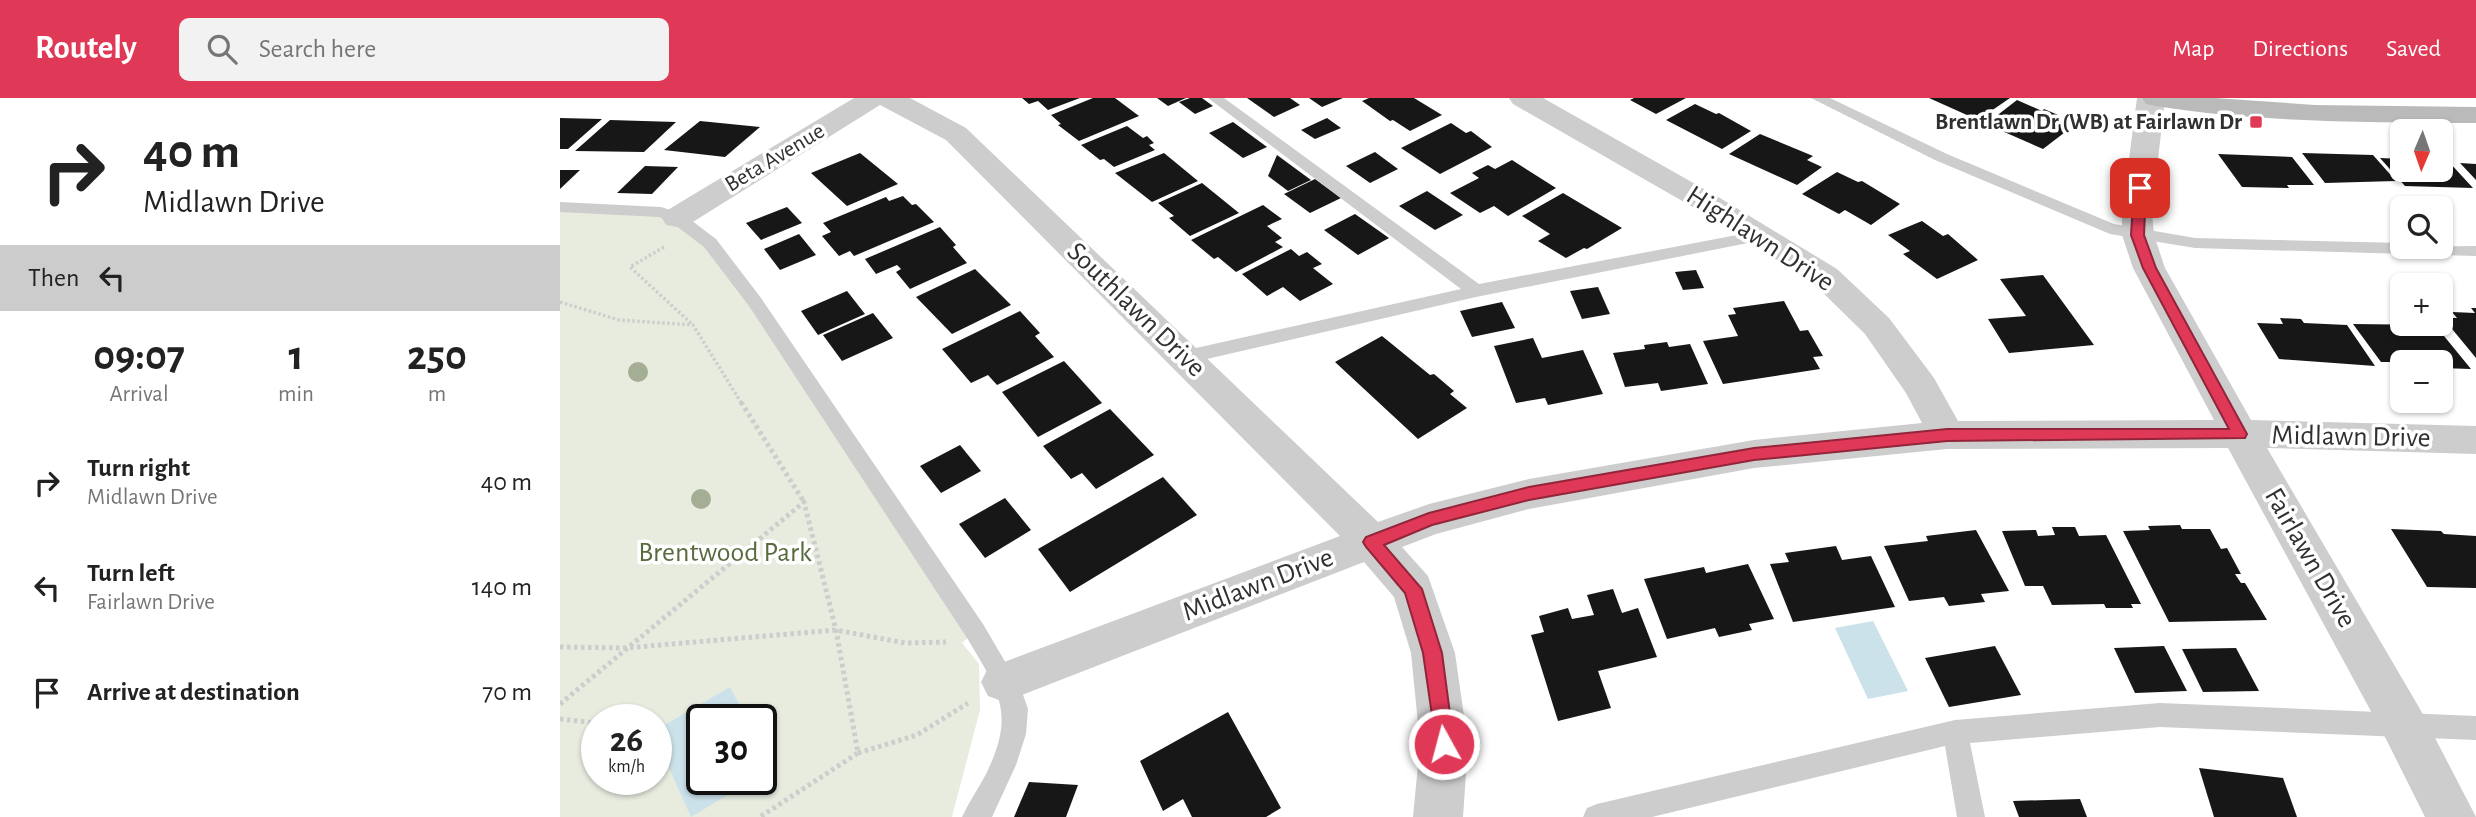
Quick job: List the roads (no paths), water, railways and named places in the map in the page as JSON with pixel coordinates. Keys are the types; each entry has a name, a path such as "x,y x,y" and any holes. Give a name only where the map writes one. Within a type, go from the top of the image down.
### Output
{"street":[{"name":"Beta Avenue","path":"684,223 873,98"},
{"name":"Southlawn Drive","path":"885,98 904,105 956,134 1372,542 1413,589 1433,653 1444,744 1438,817"},
{"name":"Highlawn Drive","path":"1523,98 1709,204 1825,276 1877,326 1921,387 1947,435"},
{"name":"Fairlawn Drive","path":"2153,98 2137,212 2138,235 2149,268 2239,434 2403,724 2451,817"},
{"path":"2153,98 2238,110 2476,115"},
{"name":"Midlawn Drive","path":"1004,682 1429,520 1529,494 1754,454 1947,435 2239,434 2476,440"}],"lane":[{"path":"1215,98 1476,291"},
{"path":"1818,98 1941,157 2110,229 2195,243 2476,251"},
{"path":"560,207 642,210 684,223 710,243 755,302 982,642 1004,682 1016,711 1011,740 987,802 976,817"},
{"path":"1185,357 1476,291 1758,236"},
{"path":"1597,817 1955,732 2160,715 2476,728"},
{"path":"1955,732 1971,817"}],"water":[{"path":"1873,621 1908,691 1868,699 1835,628"},
{"path":"730,687 739,704 701,704"},
{"path":"686,713 686,795 727,795 691,817 672,775 672,721"}],"place":[{"name":"Brentlawn Dr (WB) at Fairlawn Dr","path":"2256,122"}],"park label":[{"name":"Brentwood Park","path":"725,553"}]}
